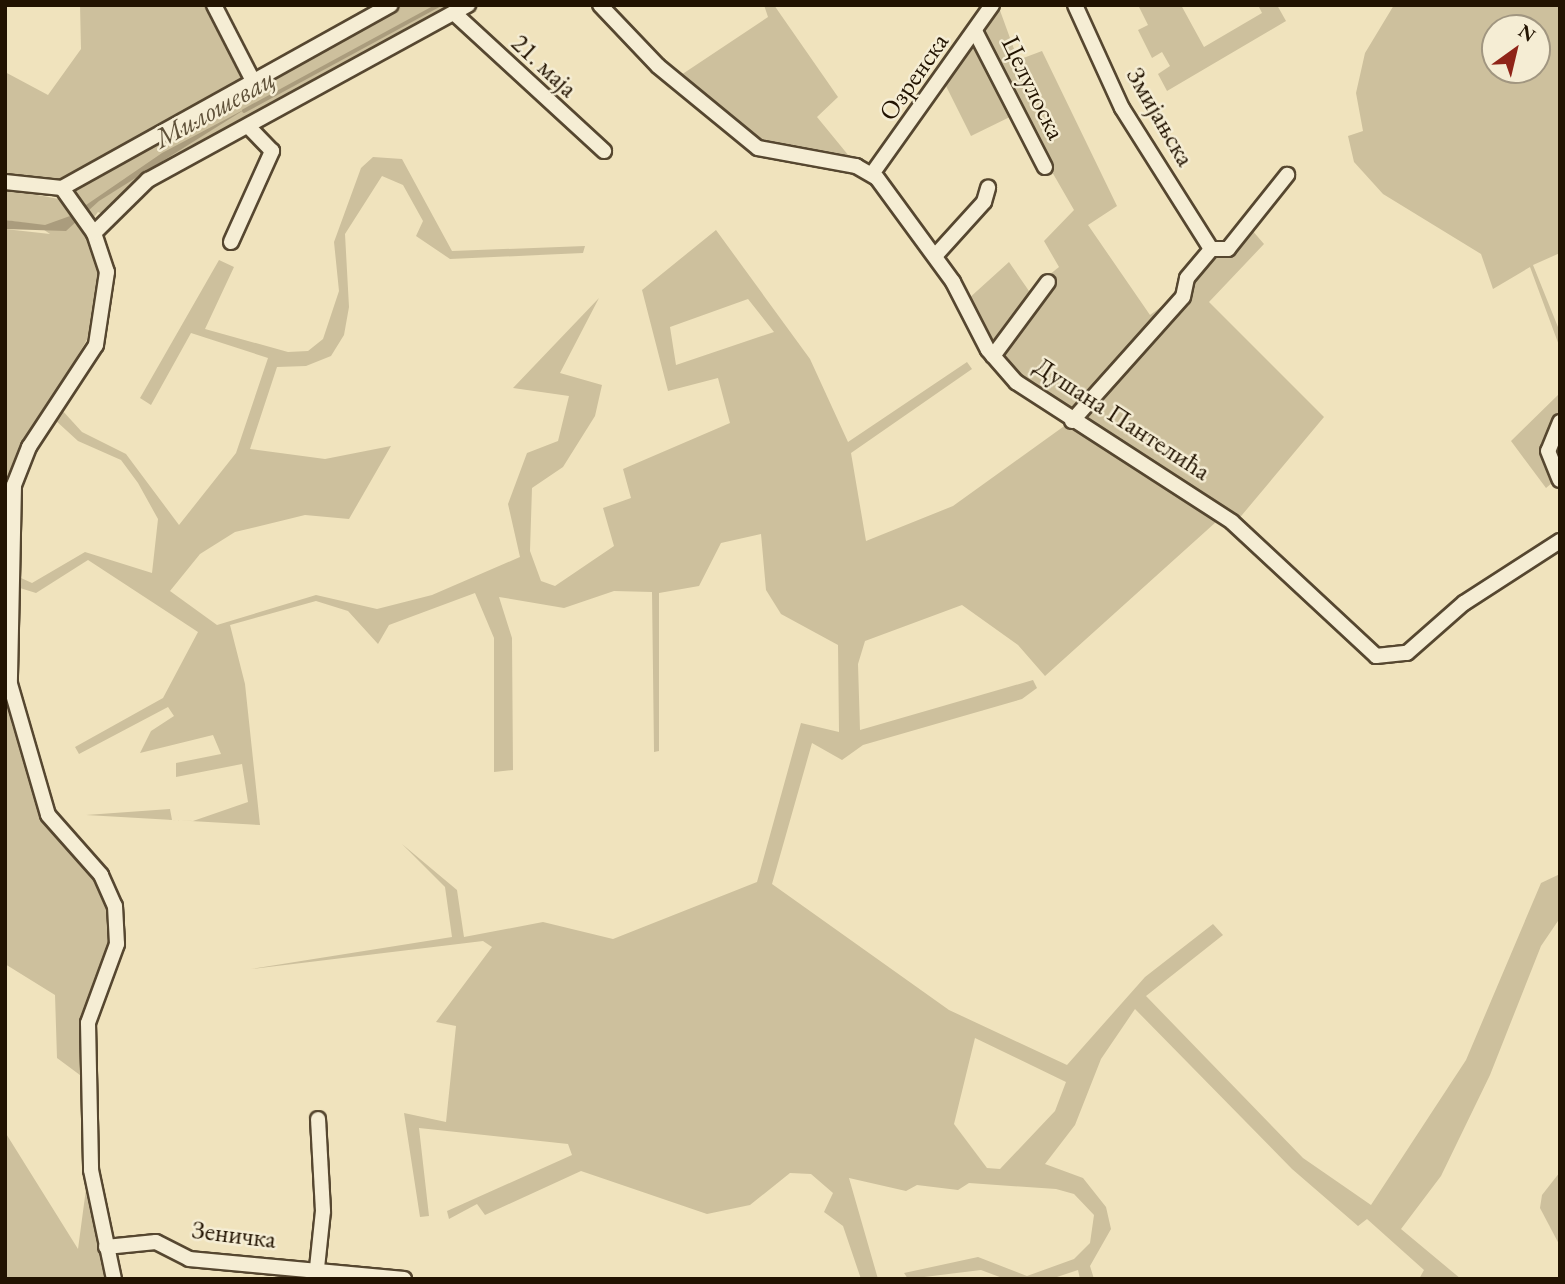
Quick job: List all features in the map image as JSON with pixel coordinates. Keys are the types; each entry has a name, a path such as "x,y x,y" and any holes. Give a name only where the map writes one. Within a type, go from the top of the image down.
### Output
{"street":[{"path":"214,5 252,79"},
{"path":"5,181 67,193 252,79 391,5"},
{"path":"91,229 148,180 468,5"},
{"path":"600,5 658,66 758,148 873,174"},
{"name":"Озренска","path":"873,174 992,5"},
{"name":"Змијањска","path":"1074,5 1122,108 1211,249"},
{"name":"21. маја","path":"454,13 604,151"},
{"name":"Целулоска","path":"975,32 1045,167"},
{"path":"230,242 272,152 249,127"},
{"name":"Душана Пантелића","path":"873,174 936,256 993,356 1016,382 1072,421 1232,522 1350,637 1386,660 1407,653 1464,603 1560,541"},
{"path":"1072,421 1183,297 1187,278 1211,249 1228,249 1287,175"},
{"path":"936,256 984,202 988,188"},
{"path":"67,193 91,229 107,286 96,345 29,446 14,485 10,684 48,815 101,875 115,906 117,944 89,1023 91,1170 114,1279"},
{"path":"993,356 1048,282"},
{"path":"1560,422 1548,451 1560,480"},
{"path":"317,1268 323,1210 318,1119"},
{"name":"Зеничка","path":"106,1247 156,1242 190,1259 317,1268 404,1279"}],"shaded area":[{"path":"80,5 204,5 244,78 57,185 5,181 5,72 48,95 81,49"},
{"path":"398,5 461,5 137,185 107,216 98,212 89,224 69,194 74,182"},
{"path":"764,5 774,5 838,97 817,117 858,167 765,148 678,77 768,17"},
{"path":"998,5 1018,60 1042,51 1117,206 1088,225 1150,315 1179,294 1245,222 1264,244 1209,302 1324,417 1237,521 1226,513 1045,676 1018,645 962,605 865,641 858,664 860,730 1033,680 1037,688 1022,699 863,745 842,760 812,743 772,884 949,1010 1067,1065 1145,977 1213,924 1223,935 1146,996 1303,1158 1371,1205 1466,1060 1541,883 1560,874 1560,918 1541,946 1490,1075 1441,1176 1401,1229 1461,1279 1419,1279 1424,1270 1367,1219 1358,1226 1292,1169 1135,1009 1101,1059 1075,1125 1045,1164 1083,1178 1106,1207 1111,1229 1090,1266 1094,1279 1080,1279 1078,1270 1051,1279 1005,1279 981,1270 908,1279 904,1273 978,1257 1027,1276 1074,1259 1090,1243 1094,1215 1074,1194 1056,1189 969,1183 958,1190 917,1185 906,1191 849,1178 878,1279 861,1279 843,1226 824,1212 833,1193 811,1174 790,1173 750,1205 707,1214 581,1171 485,1215 477,1204 449,1219 447,1211 572,1155 568,1144 419,1128 429,1216 420,1217 404,1113 446,1122 456,1026 436,1022 492,947 483,941 251,969 452,937 445,887 402,844 457,890 464,937 543,922 613,939 757,882 801,723 839,732 838,645 781,614 766,590 761,534 721,543 699,586 659,593 659,751 654,752 652,592 614,591 564,608 499,597 512,638 513,770 494,772 494,638 475,593 389,625 378,644 348,611 316,601 230,625 245,684 260,825 193,821 248,802 242,764 176,777 176,763 221,754 213,735 140,753 151,731 174,716 168,707 79,754 75,747 163,698 198,632 88,560 36,593 20,588 21,578 32,583 85,552 152,573 158,519 138,483 121,460 78,441 55,420 61,409 82,432 126,454 179,525 236,453 268,358 191,333 151,405 140,398 219,260 234,267 205,329 288,352 308,351 323,339 339,291 334,242 361,168 373,157 402,159 452,251 585,246 583,253 450,259 416,236 423,221 403,185 382,176 345,234 349,307 344,335 331,356 306,366 277,367 250,449 325,459 391,446 349,519 305,515 235,532 200,554 170,591 217,625 316,595 377,609 432,595 520,557 508,504 527,453 558,441 569,396 513,388 599,298 560,373 602,385 595,416 563,467 532,488 530,551 541,581 555,586 614,546 603,508 631,498 623,469 730,423 718,378 668,391 642,290 716,230 810,359 848,442 967,362 972,369 851,453 866,541 953,506 1074,419 993,356 967,300 1009,262 1029,291 1059,267 1044,241 1074,210 1018,113 971,136 945,84","holes":["748,299 774,332 676,365 670,327","975,1038 1066,1082 1055,1111 1000,1169 987,1168 954,1124"]},
{"path":"1138,5 1181,5 1204,47 1262,13 1258,5 1277,5 1286,21 1167,91 1158,74 1170,66 1162,52 1152,58 1138,30 1148,25"},
{"path":"1394,5 1560,5 1560,253 1533,265 1560,332 1560,348 1530,267 1493,289 1481,254 1383,194 1354,162 1348,136 1363,131 1356,93 1365,53"},
{"path":"247,108 99,201 66,231 5,229 5,220 45,225 70,216 162,153"},
{"path":"5,189 59,199 83,228 97,265 100,296 89,336 12,468 8,489 6,692 12,725 43,816 89,867 110,909 110,948 85,1019 84,1078 57,1058 55,995 5,964 5,229 50,234 37,225 5,220"},
{"path":"1560,393 1560,414 1542,449 1552,483 1546,488 1511,441"},
{"path":"170,809 172,820 86,815"},
{"path":"5,1132 78,1249 86,1189 110,1279 5,1279"},
{"path":"1560,1172 1560,1246 1540,1208 1542,1195"}],"waterway":[{"name":"Милошевац","path":"244,111 439,5"}]}
